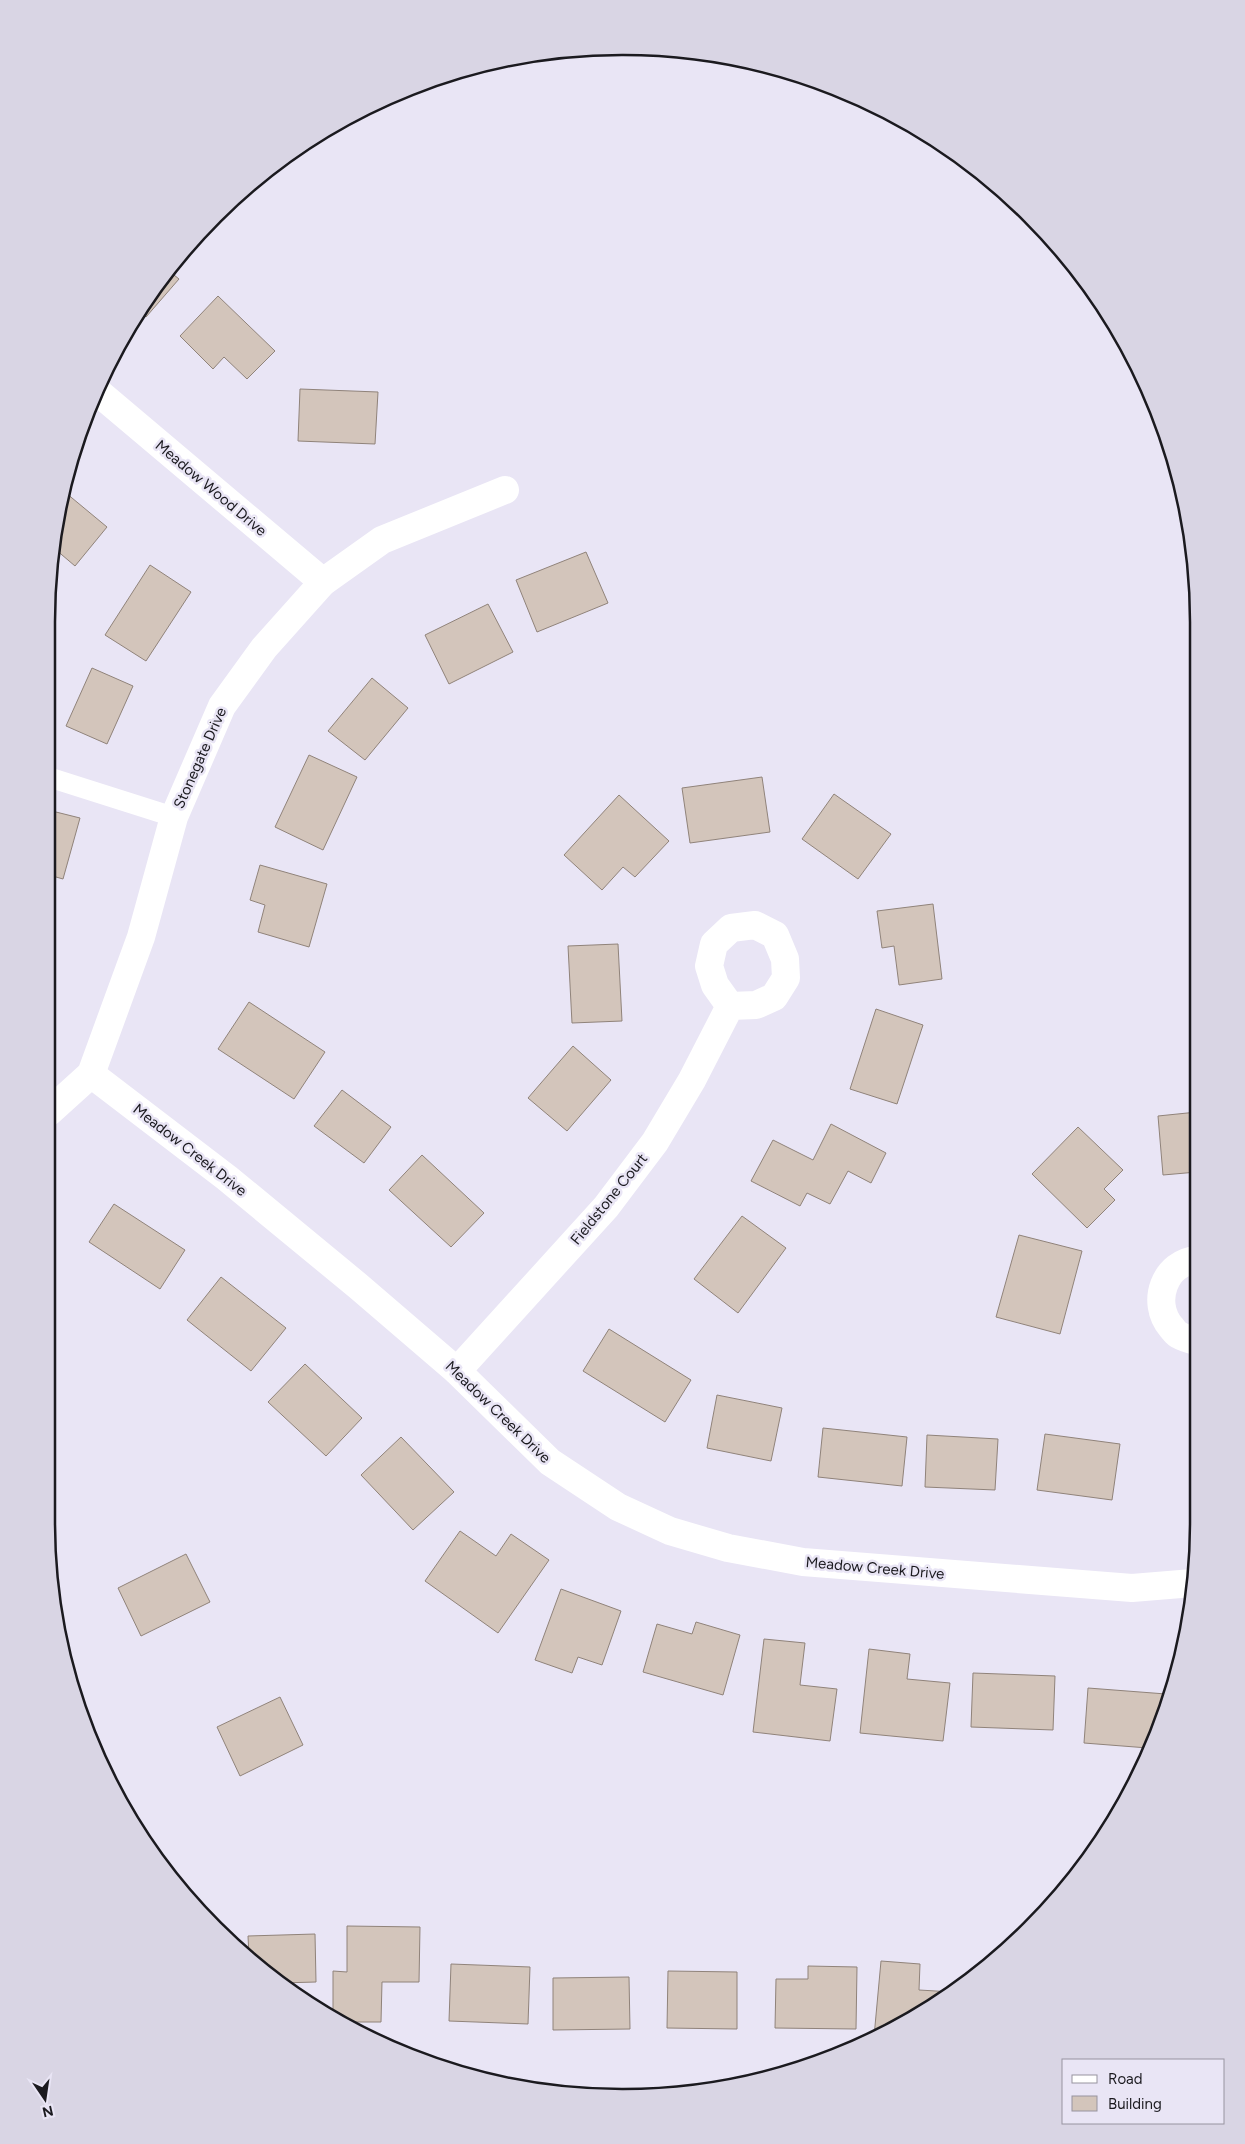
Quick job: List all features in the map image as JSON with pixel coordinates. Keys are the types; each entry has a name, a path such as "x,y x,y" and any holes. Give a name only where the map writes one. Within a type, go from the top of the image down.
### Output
{"street":[{"name":"Meadow Wood Drive","path":"102,396 323,582"},
{"name":"Stonegate Drive","path":"55,1107 91,1074 141,937 174,818 222,706 264,648 323,582 382,540 505,490"},
{"name":"Fieldstone Court","path":"457,1371 606,1207 655,1142 692,1080 730,1006"},
{"name":"Meadow Creek Drive","path":"91,1074 227,1178 457,1371 550,1462 618,1507 670,1532 728,1548 804,1562 1132,1588 1186,1584"},
{"path":"1190,1261 1168,1275 1160,1298 1165,1319 1178,1335 1190,1339"}],"lane":[{"path":"55,779 174,818"}],"building":[{"path":"174,275 179,279 146,317 151,307"},
{"path":"218,296 275,351 247,379 224,357 213,369 180,336"},
{"path":"300,389 378,392 375,444 298,441"},
{"path":"70,496 107,527 75,566 59,553"},
{"path":"586,552 608,603 537,632 516,580"},
{"path":"150,565 191,592 146,661 105,635"},
{"path":"488,604 513,652 449,684 425,635"},
{"path":"92,668 133,686 107,744 66,726"},
{"path":"372,678 408,708 365,760 328,731"},
{"path":"309,755 357,777 323,850 275,827"},
{"path":"762,777 770,832 690,843 682,788"},
{"path":"834,794 891,834 858,879 802,839"},
{"path":"619,795 669,841 635,877 623,867 602,890 564,855"},
{"path":"55,812 80,818 63,879 55,877"},
{"path":"260,865 327,884 309,947 258,932 265,905 250,900"},
{"path":"933,904 942,979 899,985 894,946 882,948 877,911"},
{"path":"618,944 622,1021 572,1023 568,946"},
{"path":"249,1002 325,1052 294,1099 218,1049"},
{"path":"876,1009 923,1025 897,1104 850,1089"},
{"path":"573,1046 611,1080 567,1131 528,1098"},
{"path":"342,1090 391,1127 364,1163 314,1126"},
{"path":"1190,1113 1190,1173 1163,1175 1158,1116"},
{"path":"831,1124 886,1153 871,1183 848,1171 830,1204 807,1193 800,1206 751,1181 773,1140 813,1160"},
{"path":"1078,1127 1123,1170 1104,1189 1115,1200 1087,1228 1032,1174"},
{"path":"422,1155 484,1213 451,1247 389,1190"},
{"path":"114,1204 185,1250 160,1289 89,1242"},
{"path":"742,1216 786,1248 738,1313 694,1279"},
{"path":"1019,1235 1082,1251 1060,1334 996,1317"},
{"path":"221,1277 286,1328 251,1371 187,1320"},
{"path":"609,1329 691,1380 665,1422 583,1371"},
{"path":"305,1364 362,1418 326,1456 268,1402"},
{"path":"717,1395 782,1408 771,1461 707,1448"},
{"path":"823,1428 907,1437 902,1486 818,1477"},
{"path":"1045,1434 1120,1444 1112,1500 1037,1490"},
{"path":"927,1435 998,1439 995,1490 925,1487"},
{"path":"401,1437 454,1492 413,1530 361,1475"},
{"path":"460,1531 496,1556 511,1534 549,1560 498,1633 425,1581"},
{"path":"186,1554 210,1602 141,1636 118,1588"},
{"path":"561,1589 621,1611 602,1665 578,1657 572,1673 535,1660"},
{"path":"696,1622 740,1635 723,1695 643,1672 657,1624 692,1634"},
{"path":"764,1639 805,1643 800,1685 837,1689 830,1741 753,1732"},
{"path":"869,1649 910,1654 907,1679 950,1683 943,1741 860,1733"},
{"path":"973,1673 1055,1676 1053,1730 971,1727"},
{"path":"1088,1688 1163,1694 1143,1748 1084,1743"},
{"path":"280,1697 303,1745 240,1776 217,1727"},
{"path":"347,1926 420,1927 419,1982 382,1982 381,2022 356,2022 333,2009 333,1971 347,1972"},
{"path":"315,1934 316,1982 292,1983 249,1948 248,1936"},
{"path":"881,1961 920,1964 919,1990 940,1991 906,2013 875,2029"},
{"path":"451,1964 530,1967 528,2024 449,2021"},
{"path":"808,1966 857,1967 856,2029 775,2028 776,1979 808,1979"},
{"path":"668,1971 737,1972 737,2029 667,2028"},
{"path":"629,1977 630,2029 553,2030 553,1978"}]}
